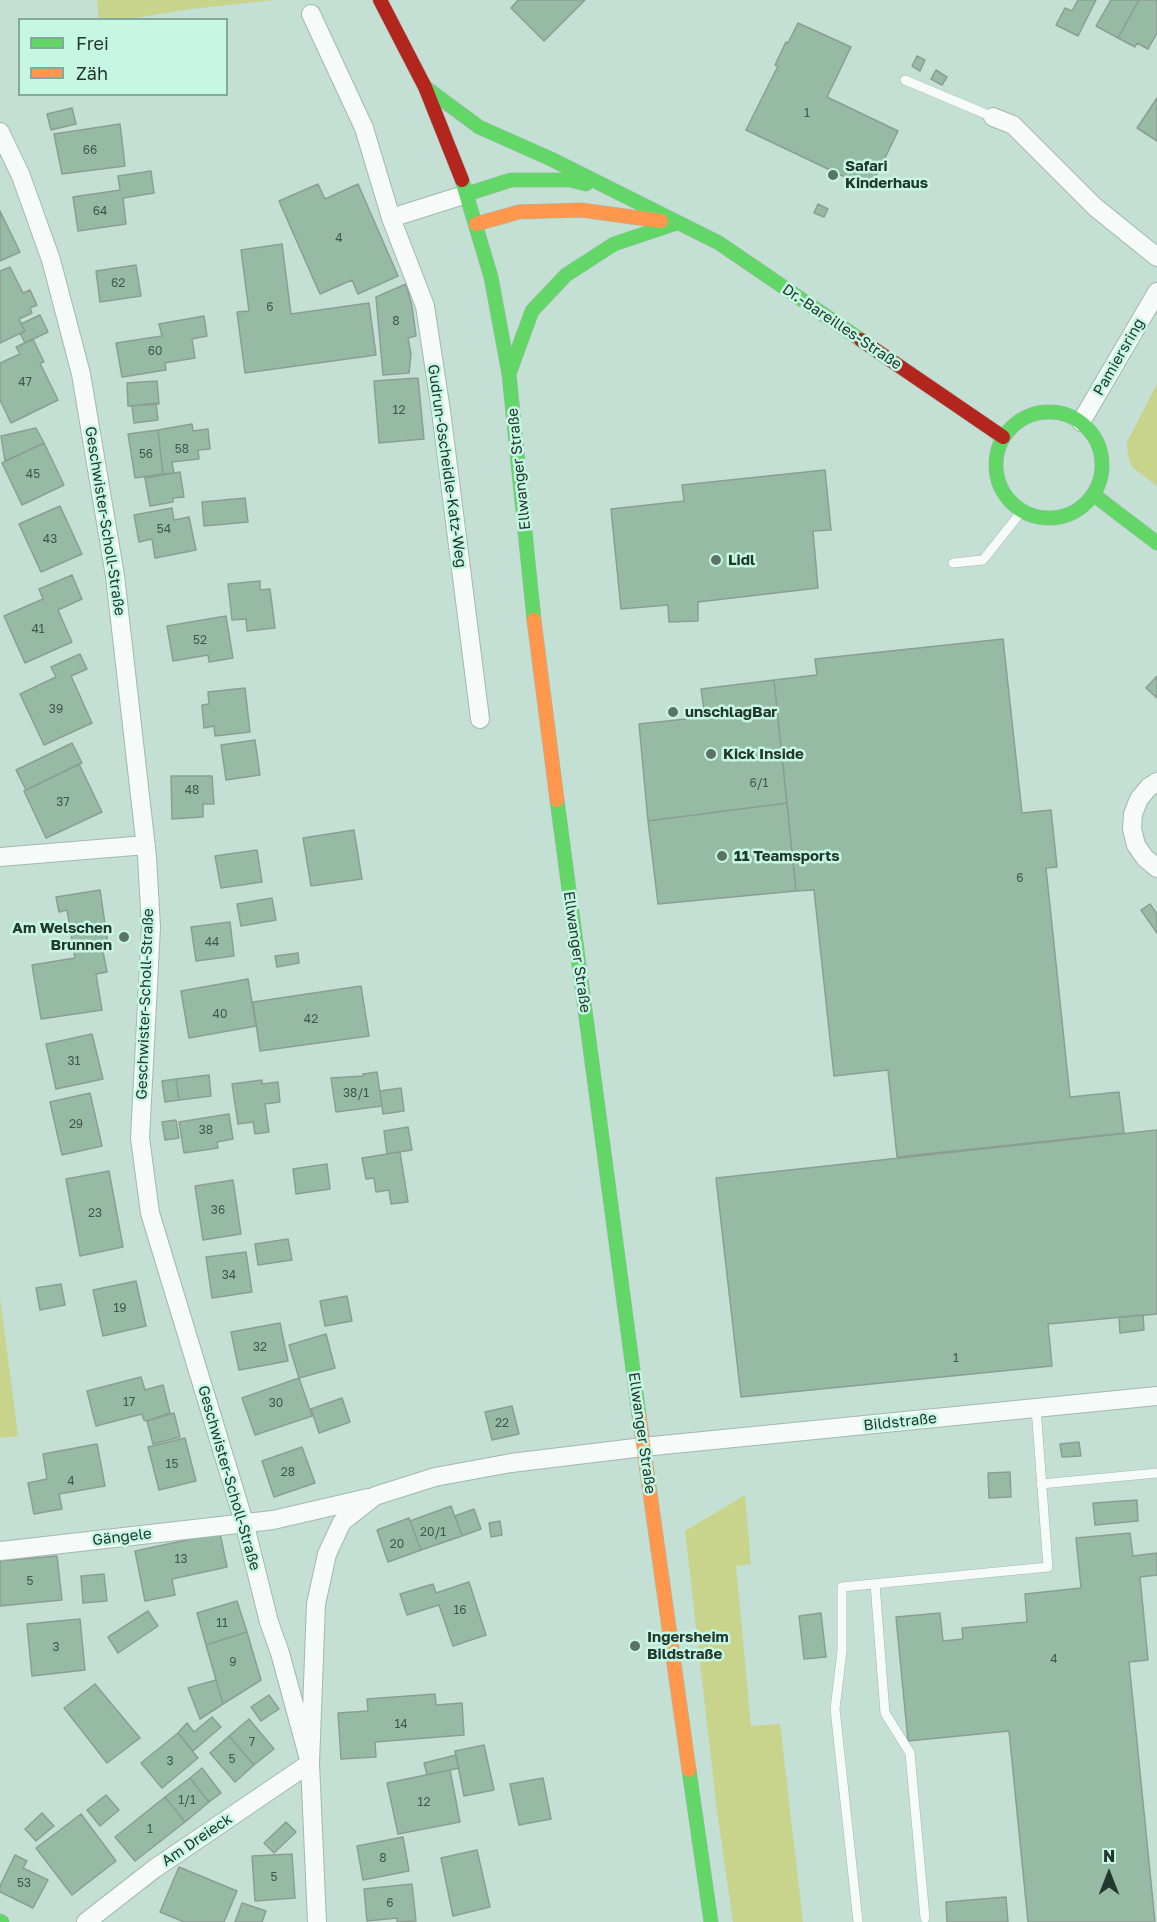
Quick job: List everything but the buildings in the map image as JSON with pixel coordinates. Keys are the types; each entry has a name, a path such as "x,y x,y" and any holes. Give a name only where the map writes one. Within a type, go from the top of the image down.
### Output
{"main road":[{"name":"Ellwanger Straße","path":"380,0 425,87 467,194 491,277 509,374 539,664 643,1447 711,1922"},
{"name":"Dr.-Bareilles-Straße","path":"425,87 479,127 551,159 719,243 1003,437"},
{"name":"Dr.-Bareilles-Straße","path":"467,194 511,180 570,180 619,193"},
{"name":"Dr.-Bareilles-Straße","path":"476,224 519,212 581,210 677,222"},
{"path":"509,374 532,311 566,275 614,244 677,222"},
{"path":"1047,412 1065,414 1081,422 1092,433 1100,448 1103,464 1101,480 1094,495 1069,515 1053,519 1037,517 1022,511 1009,500 1000,486 996,470 997,453 1003,437 1015,424 1030,415 1047,412"},
{"path":"1094,495 1157,543"}],"street":[{"name":"Gudrun-Gscheidle-Katz-Weg","path":"311,14 364,128 391,218 425,306 441,411 480,719"},
{"path":"993,117 1013,125 1095,207 1157,257"},
{"name":"Geschwister-Scholl-Straße","path":"0,132 21,176 51,260 81,374 115,576 146,845 151,927 140,1138 150,1213 244,1522 269,1622 280,1653 310,1763"},
{"path":"391,218 467,194"},
{"name":"Pamiersring","path":"1081,422 1157,292"},
{"path":"1157,782 1149,787 1139,799 1133,814 1132,830 1136,845 1144,858 1157,868"},
{"path":"0,857 146,845"},
{"name":"Bildstraße","path":"643,1447 1157,1396"},
{"name":"Geschwister-Scholl-Straße","path":"317,1922 310,1763 316,1604 327,1554 342,1522 375,1496 435,1477 511,1463 643,1447"},
{"name":"Gängele","path":"0,1551 273,1520 375,1496"},
{"name":"Am Dreieck","path":"86,1922 154,1869 310,1763"}],"lane":[{"path":"905,80 993,117"},
{"path":"953,562 983,560 1022,511"},
{"path":"858,1922 835,1709 842,1651 842,1587 1048,1567 1036,1408"},
{"path":"1041,1484 1157,1473"},
{"path":"875,1584 885,1713 910,1753 925,1918"}],"green space":[{"path":"97,0 273,0 135,18 99,18"},
{"path":"1157,384 1157,486 1132,467 1127,442"},
{"path":"0,1297 18,1436 0,1438"},
{"path":"745,1495 751,1564 736,1566 751,1726 780,1724 803,1922 733,1922 717,1811 685,1531"}],"traffic: fast":[{"path":"425,87 479,127 551,159 719,243 861,340"},
{"path":"462,180 491,277 509,374 534,620"},
{"path":"467,194 511,180 570,180 586,184"},
{"path":"509,374 532,311 566,275 614,244 677,223"},
{"path":"1049,412 1069,416 1087,427 1098,445 1102,465 1098,485 1087,503 1069,514 1049,518 1029,514 1011,503 1000,485 996,465 1000,445 1011,427 1029,416 1049,412"},
{"path":"1094,495 1157,543"},
{"path":"557,800 639,1415"},
{"path":"689,1770 711,1922"}],"traffic: slow":[{"path":"476,224 519,212 581,210 661,221"},
{"path":"534,620 557,800"},
{"path":"639,1415 689,1770"}],"traffic: jam":[{"path":"380,0 425,87 462,180"},
{"path":"861,340 1003,437"}],"place":[{"name":"Safari Kinderhaus","path":"833,175"},
{"name":"Lidl","path":"716,560"},
{"name":"unschlagBar","path":"673,712"},
{"name":"Kick Inside","path":"711,754"},
{"name":"11 Teamsports","path":"722,856"},
{"name":"Am Welschen Brunnen","path":"124,937"},
{"name":"Ingersheim Bildstraße","path":"635,1646"}]}
